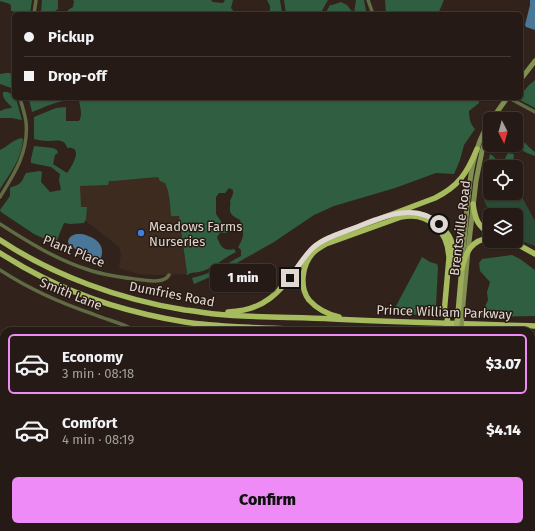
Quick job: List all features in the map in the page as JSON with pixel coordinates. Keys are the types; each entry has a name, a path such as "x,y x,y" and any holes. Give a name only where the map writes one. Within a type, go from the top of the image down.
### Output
{"highway":[{"path":"194,311 235,312 262,303 281,288 308,252 319,242 435,198 458,183 466,173 477,149"},
{"path":"474,204 475,215 478,223 483,229"},
{"path":"388,216 406,212 424,215 436,220 450,236 453,254 446,314 443,327"},
{"path":"352,320 325,312 315,306 310,300 303,284 304,269 308,260 317,249 326,244 401,217 410,216 425,219 434,224 443,234 447,244 449,266 446,327"},
{"name":"Dumfries Road","path":"0,240 58,272 134,300 215,314 352,320"},
{"path":"462,268 464,258 468,251 476,242 483,240"},
{"path":"523,247 535,254"},
{"name":"Dumfries Road","path":"0,254 43,278 70,290 96,300 144,314 186,322 252,327"},
{"name":"Prince William Parkway","path":"352,320 535,326"}],"main road":[{"path":"523,76 535,61"},
{"path":"498,112 506,100"},
{"name":"Brentsville Road","path":"460,327 462,257 470,178 477,149 483,134"},
{"name":"Brentsville Road","path":"457,327 483,150"}],"street":[{"path":"34,12 36,0"},
{"path":"368,0 372,12"},
{"path":"0,196 18,166 26,144 26,121 21,100"},
{"path":"512,100 535,112"},
{"name":"Plant Place","path":"0,224 53,255 88,270 114,276 146,280 164,280 169,275"},
{"name":"Smith Lane","path":"0,270 49,297 129,327"}],"shaded area":[{"name":"Meadows Farms Nurseries","path":"173,173 187,274 138,274 119,268 121,254 119,247 86,221 80,221 77,182"}],"green space":[{"path":"32,0 30,12 11,11 10,4 0,1"},
{"path":"42,0 58,0 58,9 54,12 41,12"},
{"path":"73,0 211,0 213,2 223,3 225,0 233,0 231,8 234,12 68,12 68,10 73,7"},
{"path":"267,0 280,0 282,12 270,12 270,6"},
{"path":"284,0 328,0 321,12 286,12"},
{"path":"356,0 364,0 366,11 354,12"},
{"path":"385,0 444,0 439,12 386,12"},
{"path":"341,2 347,5 352,12 326,12 330,5"},
{"path":"10,73 12,77 12,88 0,84 0,74"},
{"path":"535,80 535,108 520,100 523,100 523,93"},
{"path":"3,92 7,92 12,94 12,100 17,100 22,120 0,118 0,111 12,107 4,99"},
{"path":"29,100 67,100 32,112"},
{"path":"79,100 479,100 479,103 469,111 470,120 475,129 464,145 454,174 436,173 395,188 334,206 314,215 274,242 219,273 194,284 192,278 211,272 241,256 241,250 238,247 243,237 243,230 240,220 233,216 230,212 230,201 233,190 229,188 225,193 219,193 216,197 216,214 222,223 230,224 231,228 229,232 220,233 217,237 223,248 228,250 234,249 236,252 204,271 190,273 187,275 179,216 171,216 170,199 167,187 158,177 109,181 108,185 80,186 81,207 87,207 86,219 84,223 64,223 56,244 34,234 1,212 0,210 10,196 10,188 18,185 26,173 40,171 42,172 41,182 50,192 61,190 59,180 60,174 51,167 31,163 34,146 53,148 57,150 58,153 55,155 53,164 67,173 75,158 75,150 72,148 67,148 62,141 44,141 34,139 34,117 56,108 66,107 66,121 79,121 81,113"},
{"path":"21,138 23,139 22,146 18,159 0,189 0,150 15,140"},
{"path":"523,142 535,152 535,156 523,151"},
{"path":"508,153 514,154 513,160 504,160"},
{"path":"490,154 497,160 489,160"},
{"path":"523,199 535,221 535,246 523,242 523,208 488,208 484,200"},
{"path":"512,255 535,270 535,316 469,317 477,311 484,309 488,300 487,292 490,282 480,271 479,263 482,259"},
{"path":"422,257 437,264 438,267 436,305 434,312 428,316 399,312 395,308"}],"water":[{"path":"530,0 535,0 535,30 526,27 525,25"},
{"path":"75,234 82,234 91,237 101,246 102,255 100,260 69,246 68,241 70,237"}],"place":[{"name":"Meadows Farms Nurseries","path":"141,233"}],"route":[{"path":"290,278 308,252 319,242 388,216 406,212 420,213 436,220 439,224"}]}
